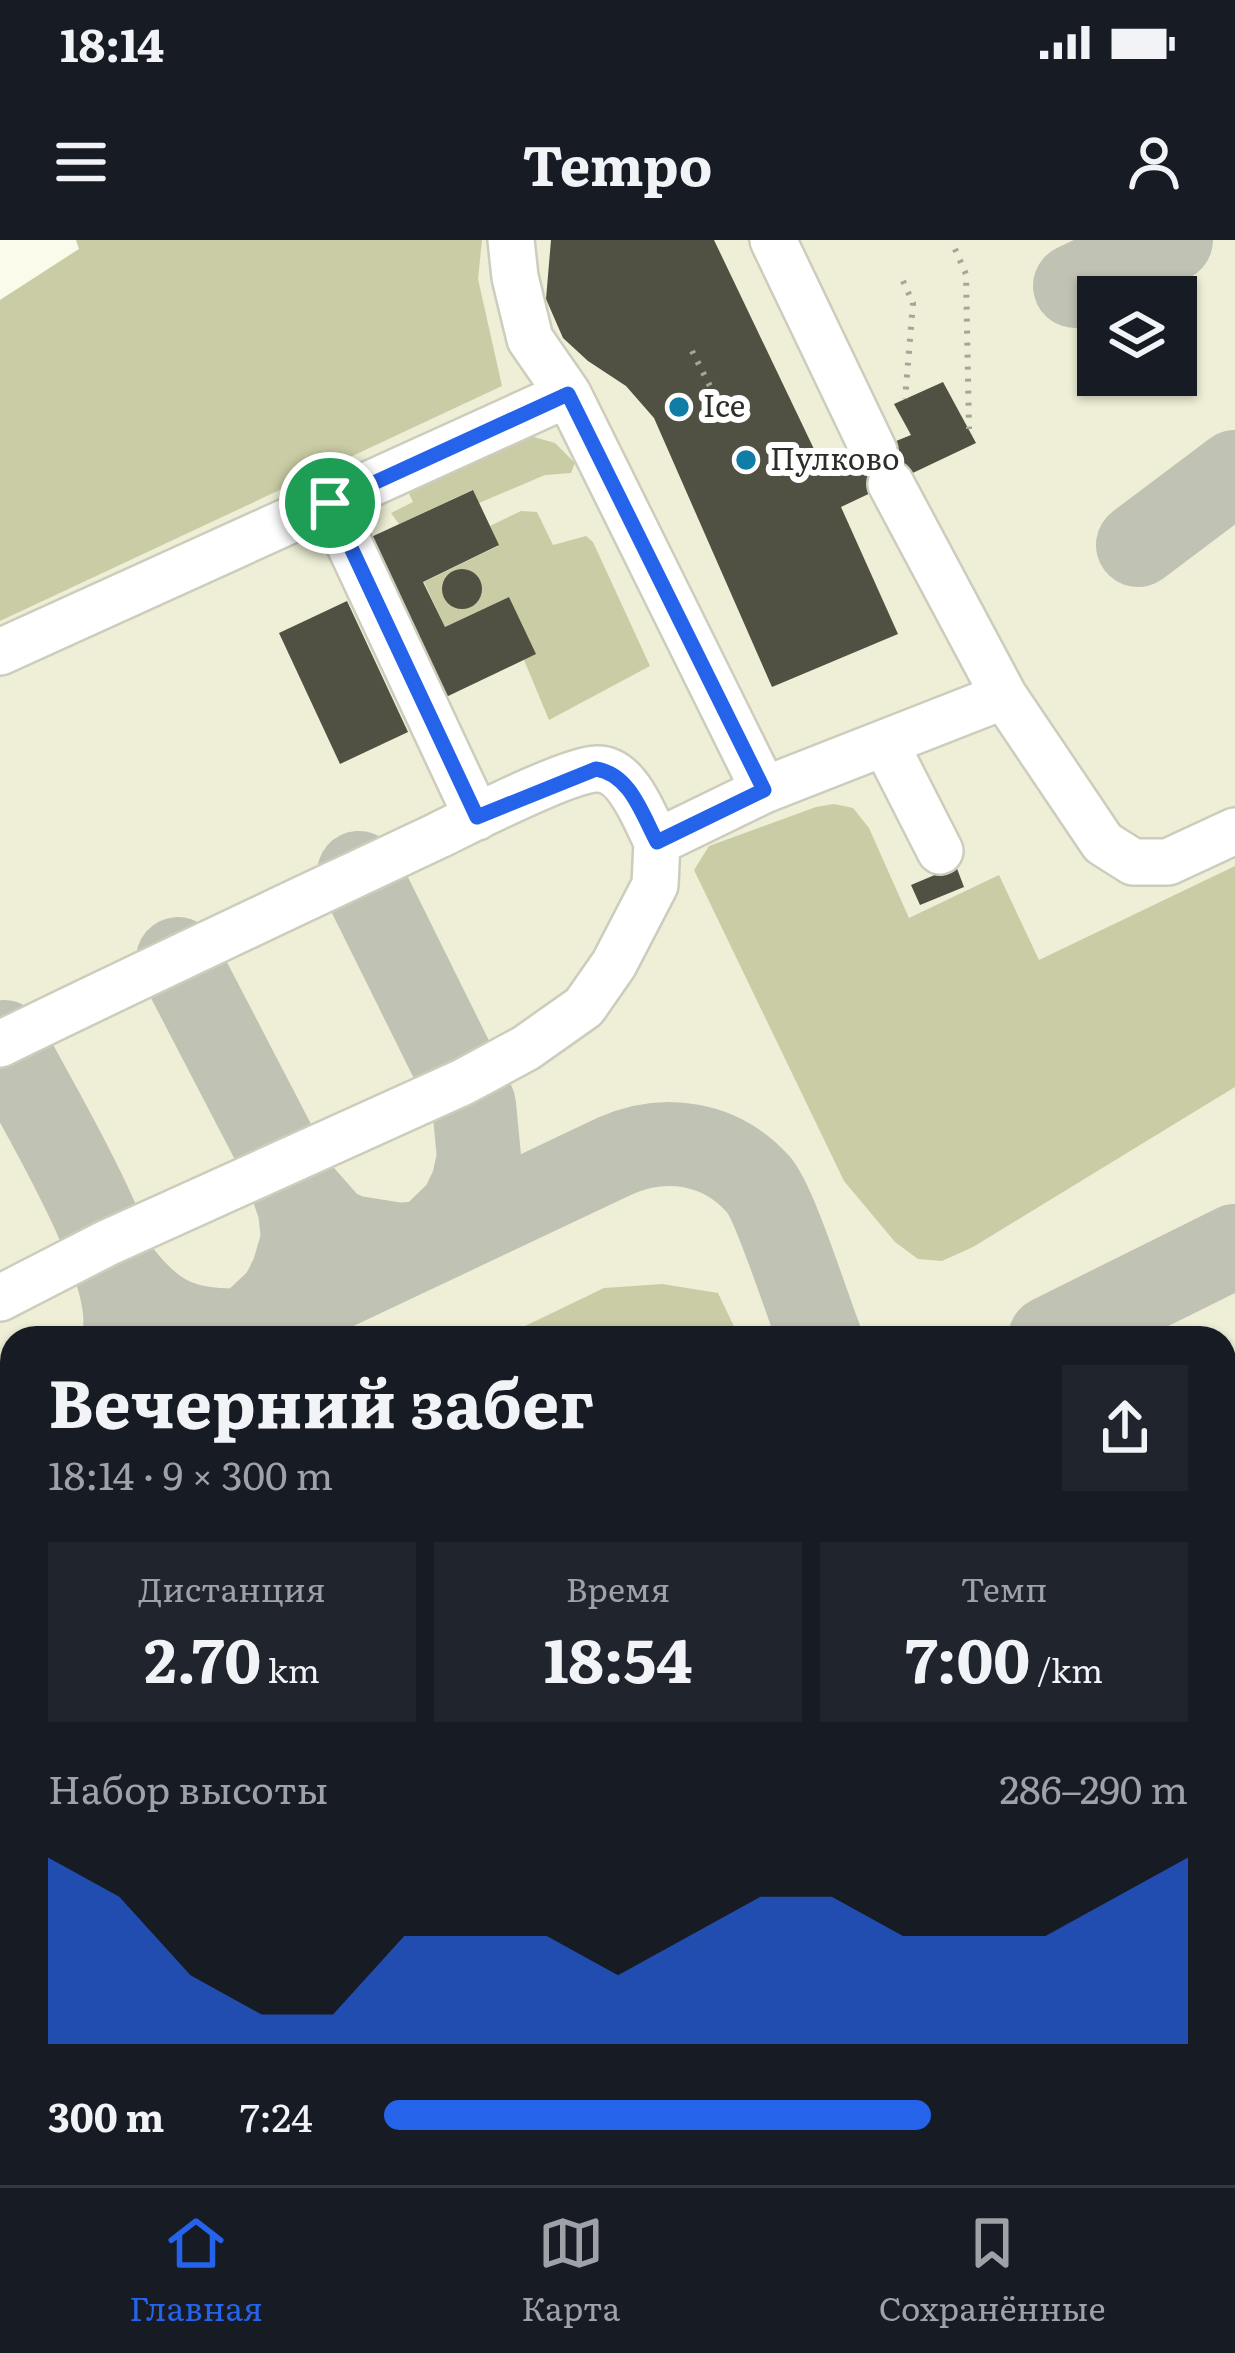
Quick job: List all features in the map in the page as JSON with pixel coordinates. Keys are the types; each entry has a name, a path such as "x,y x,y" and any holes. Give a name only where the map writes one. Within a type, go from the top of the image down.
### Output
{"lane":[{"path":"511,240 530,339 568,394 764,790"},
{"path":"773,240 882,468 1004,696 1103,844 1133,862 1168,862 1235,831"},
{"path":"0,652 568,394"},
{"path":"330,503 477,817"},
{"path":"657,842 764,790 1004,696"},
{"path":"885,743 940,851"},
{"path":"0,1298 107,1244 463,1082 565,1021 584,1007 638,924 655,885 657,842 626,785 612,771 596,769 6,1026"}],"path":[{"path":"955,249 966,274 968,429"},
{"path":"903,281 913,303 905,399"},
{"path":"692,351 713,392"}],"shaded area":[{"name":"Пулково","path":"76,240 1235,240 1235,1326 0,1326 0,300 79,249"},
{"path":"76,240 482,240 478,279 502,386 0,621 0,300 79,249"},
{"path":"520,433 555,443 575,463 571,473 545,475 479,503 472,490 399,524 391,513 413,502 404,483"},
{"path":"521,511 537,512 553,545 586,536 593,542 650,666 549,720 524,660 509,597 445,627 424,582 498,546 490,526"},
{"path":"834,804 853,808 869,828 909,918 999,875 1039,960 1235,866 1235,1087 973,1247 942,1261 918,1259 895,1242 844,1181 694,870 709,846"},
{"path":"662,1284 718,1293 734,1326 525,1326 604,1288"}],"building":[{"name":"Пулково","path":"551,240 714,240 824,470 911,435 894,404 943,382 976,443 841,507 898,634 772,687 654,418 626,386 563,338 546,299"},
{"path":"473,490 499,545 423,582 445,627 509,597 536,654 444,698 369,538"},
{"path":"462,569 476,575 482,589 476,603 462,609 448,603 442,589 448,575"},
{"path":"347,601 408,732 340,764 279,633"},
{"path":"956,866 964,887 920,905 911,885"}],"taxiway":[{"path":"1075,286 1171,240"},
{"path":"1138,545 1235,472"},
{"path":"294,1186 331,1228 350,1237 400,1245 428,1242 461,1210 479,1157 474,1105 359,873"},
{"path":"178,959 285,1165 300,1209 303,1240 293,1274 281,1298 251,1326"},
{"path":"4,1042 99,1225 114,1264 125,1326"},
{"path":"255,1326 615,1156 672,1144 727,1159 758,1184 782,1233 816,1326"},
{"path":"1074,1326 1235,1246"},
{"path":"119,1273 146,1303 190,1326"}],"place":[{"name":"Ice","path":"679,407"},
{"name":"Пулково","path":"746,460"}],"route":[{"path":"568,394 764,790 657,842 626,785 612,771 596,769 576,775 477,817 330,503 568,394"}]}
